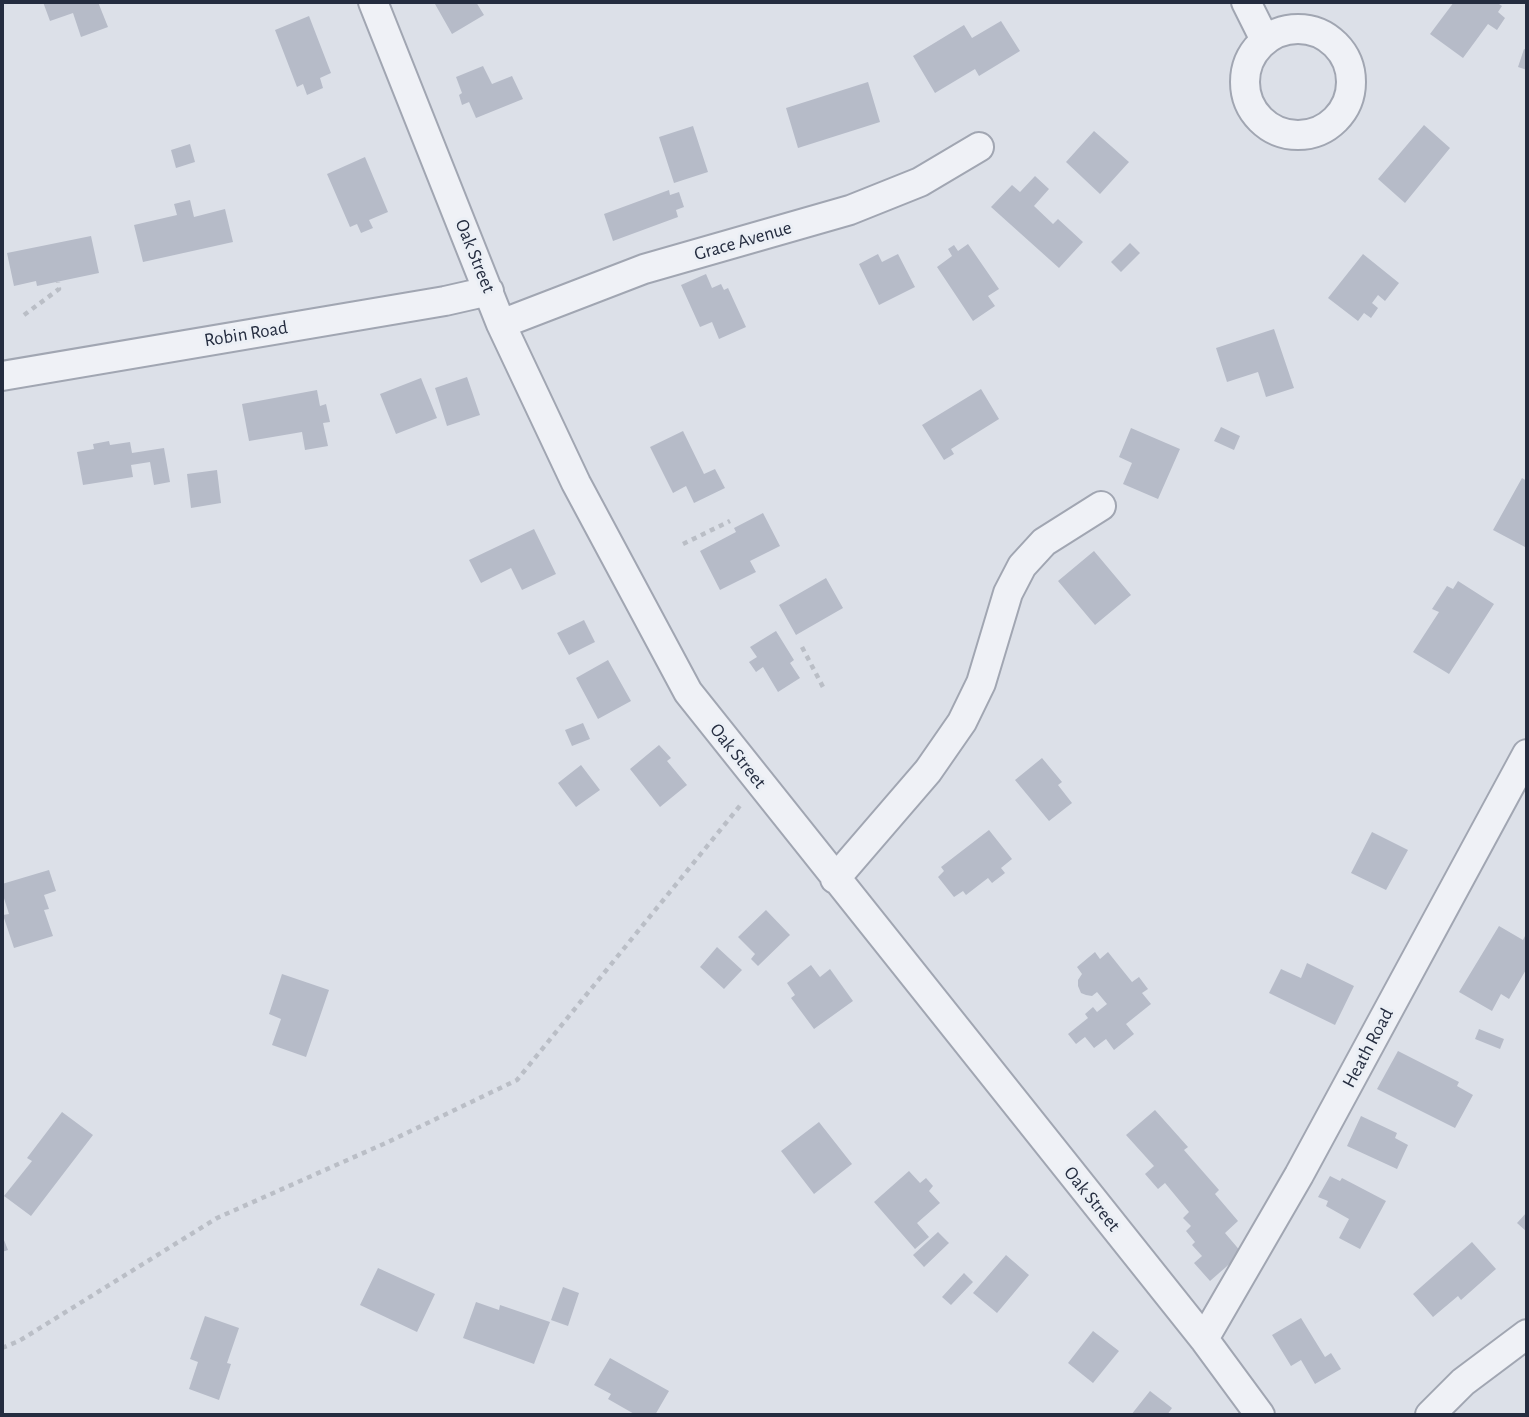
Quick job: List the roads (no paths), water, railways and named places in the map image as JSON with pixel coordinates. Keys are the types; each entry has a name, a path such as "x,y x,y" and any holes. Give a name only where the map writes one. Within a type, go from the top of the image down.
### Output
{"street":[{"name":"Oak Street","path":"373,2 501,324 576,482 688,692 1204,1339 1260,1415"},
{"path":"1245,2 1265,40"},
{"name":"Grace Avenue","path":"501,324 645,269 815,221 874,201 920,182 979,147"},
{"name":"Robin Road","path":"2,376 445,302 489,291"},
{"path":"835,879 928,771 961,722 981,683 1008,593 1022,566 1044,542 1101,506"},
{"name":"Heath Road","path":"1204,1339 1304,1165 1527,754"},
{"path":"1430,1415 1463,1382 1527,1334"}]}
